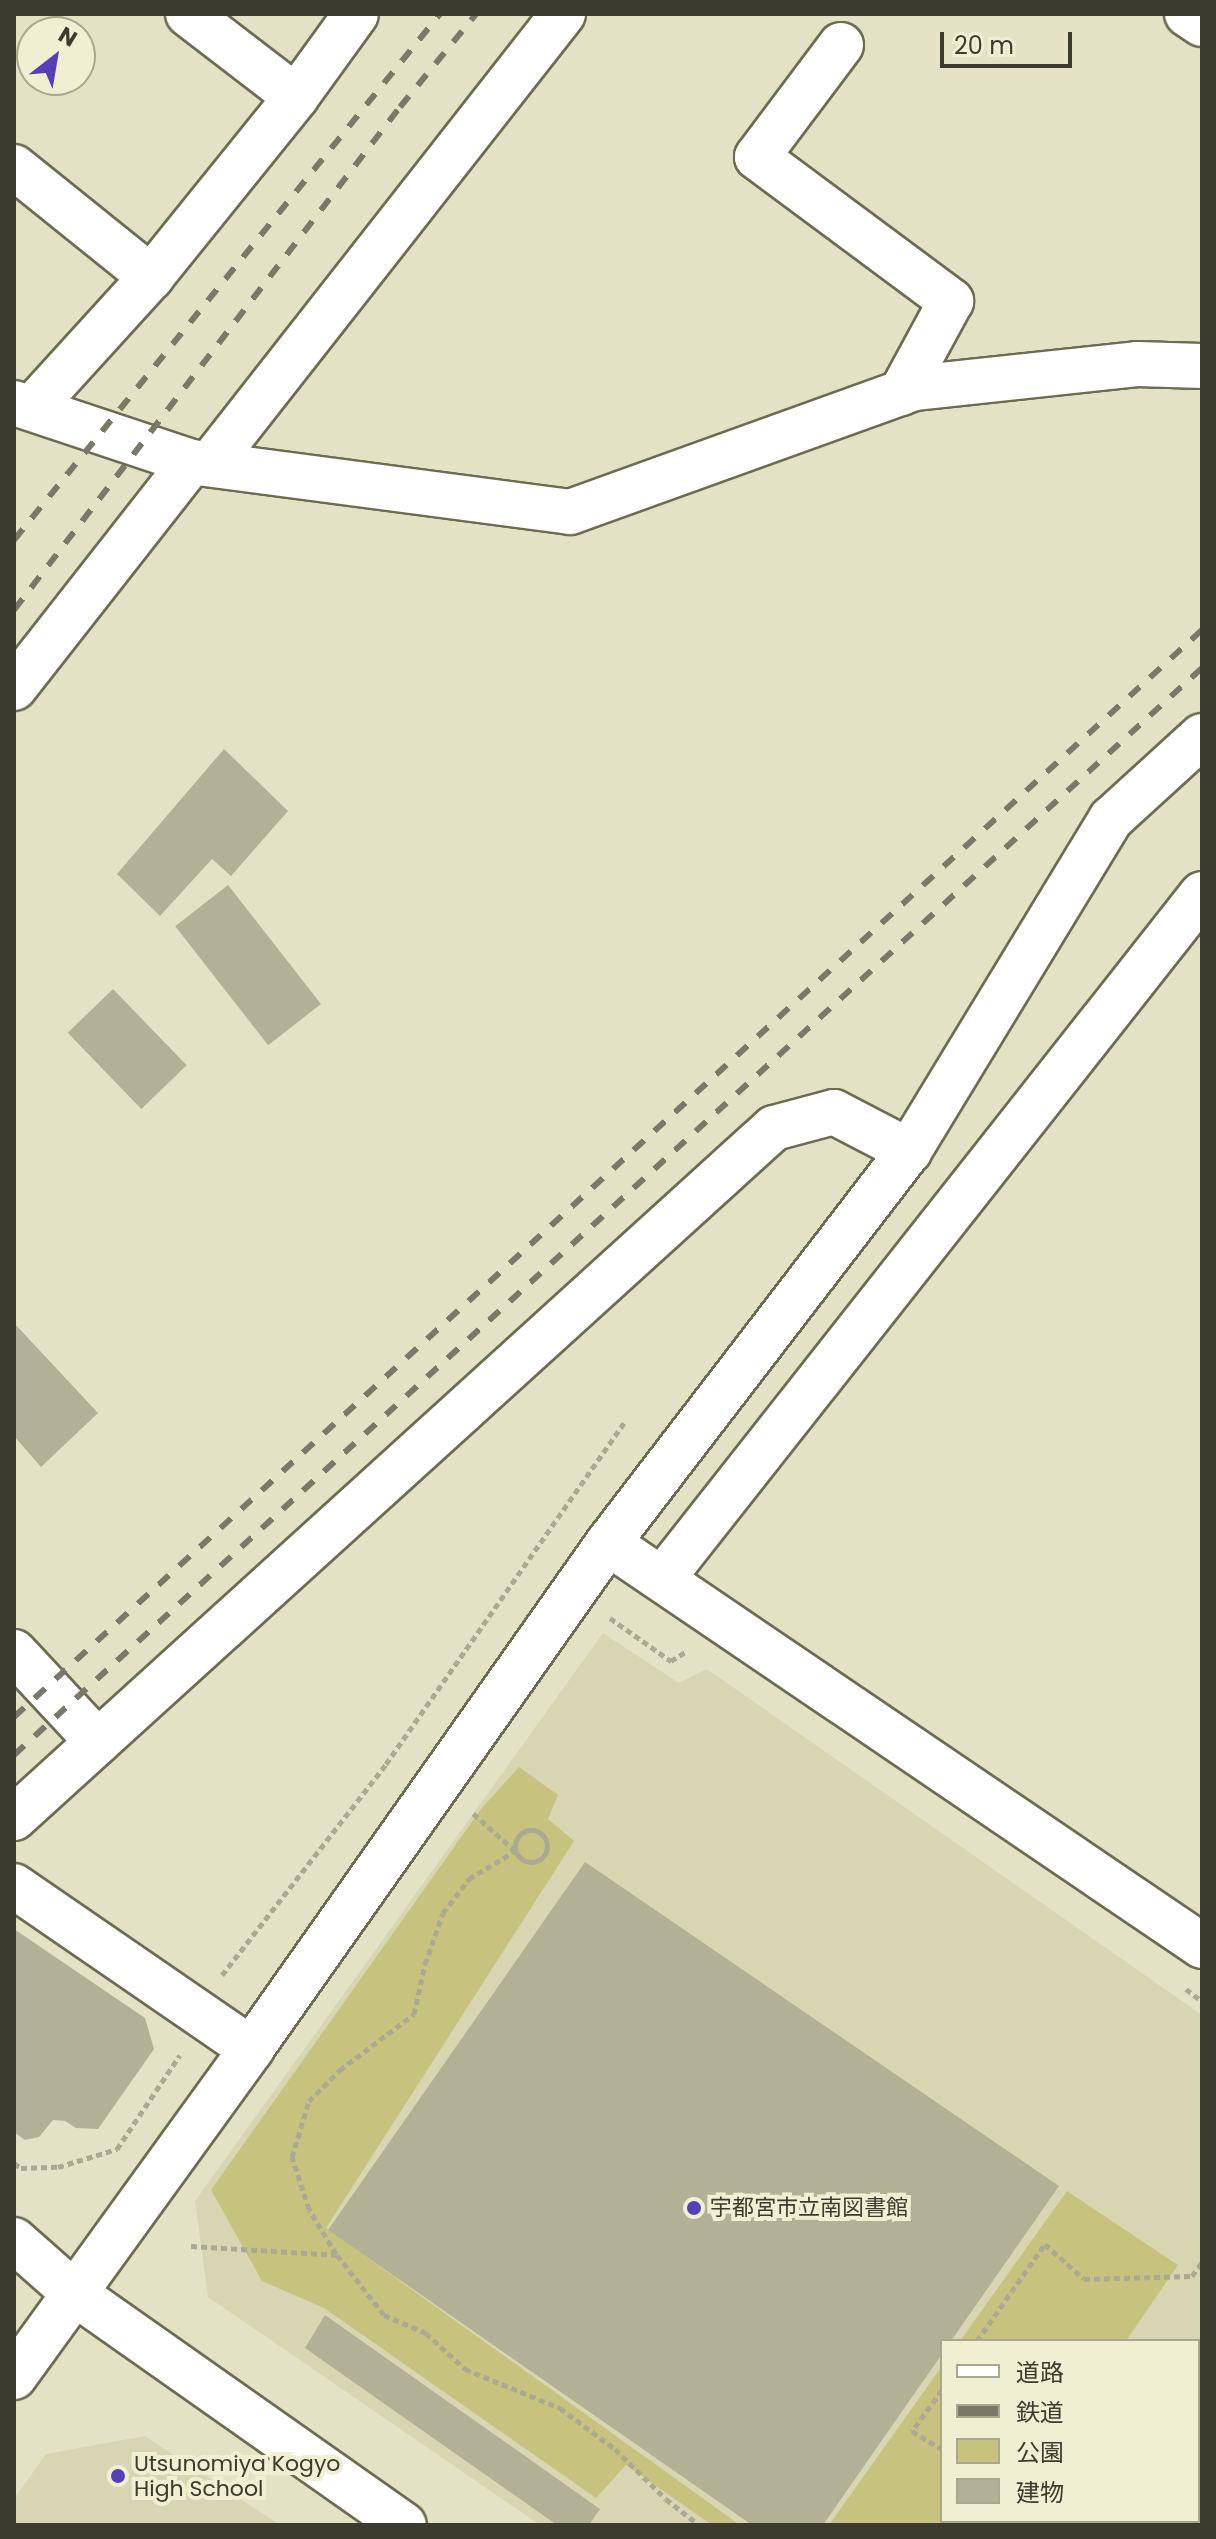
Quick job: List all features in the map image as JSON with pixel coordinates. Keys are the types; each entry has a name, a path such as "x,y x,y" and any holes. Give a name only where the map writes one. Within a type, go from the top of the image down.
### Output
{"street":[{"path":"188,14 296,97"},
{"path":"356,14 296,97 151,277 23,406 200,463 570,512 914,388 1137,364 1202,366"},
{"path":"14,688 563,14"},
{"path":"1187,14 1202,24"},
{"path":"841,45 757,157 951,301 901,393"},
{"path":"14,167 151,277"},
{"path":"14,2377 251,2049 608,1543 909,1151 1111,819 1202,736"},
{"path":"662,1579 1202,894"},
{"path":"14,1818 774,1128 834,1112 909,1151"},
{"path":"608,1543 1202,1946"},
{"path":"14,1652 98,1742"},
{"path":"14,1886 193,2029 251,2049"},
{"path":"14,2240 74,2293 404,2525"}],"path":[{"path":"14,2163 21,2168 58,2167 117,2149 177,2064 225,1969 386,1764 624,1423"},
{"path":"462,1804 515,1851 527,1861 537,1860 545,1853 545,1838 537,1832 523,1833 516,1840 515,1851"},
{"path":"515,1851 469,1879 443,1913 425,1964 414,2014 340,2070 309,2101 292,2157 309,2209 337,2255 384,2315 426,2333 465,2369 560,2408 615,2449 666,2499 699,2525"},
{"path":"978,2339 1045,2244 1084,2279 1192,2276 1202,2262"},
{"path":"191,2246 337,2255"},
{"path":"940,2393 912,2431 940,2448"}],"shaded area":[{"path":"603,1633 679,1683 707,1669 1202,2015 1202,2525 540,2525 208,2297 195,2201"},
{"name":"Utsunomiya Kogyo High School","path":"145,2436 280,2525 14,2525 14,2499 46,2454"}],"green space":[{"path":"519,1767 558,1795 548,1819 574,1841 326,2228 740,2525 712,2525 626,2465 596,2498 324,2308 262,2281 211,2190 481,1809"},
{"path":"1067,2191 1178,2265 1127,2339 961,2339"},
{"path":"940,2369 940,2523 1002,2523 829,2525"}],"building":[{"path":"224,749 288,811 231,876 212,859 160,916 117,874"},
{"path":"228,885 321,1004 268,1045 175,926"},
{"path":"113,989 187,1065 141,1109 68,1033"},
{"path":"14,1323 98,1413 41,1467 14,1436"},
{"name":"宇都宮市立南図書館","path":"585,1862 1059,2186 952,2339 940,2339 940,2357 823,2525 752,2525 328,2230"},
{"path":"14,1929 145,2018 154,2049 98,2129 76,2128 65,2121 53,2120 39,2137 25,2140 14,2132"},
{"path":"325,2315 600,2509 589,2525 557,2525 305,2348"}],"railway":[{"path":"14,540 440,14"},
{"path":"14,610 400,107 476,14"},
{"path":"14,1717 1202,630"},
{"path":"14,1755 1202,668"}],"place":[{"name":"宇都宮市立南図書館","path":"694,2208"},
{"name":"Utsunomiya Kogyo High School","path":"118,2476"}]}
